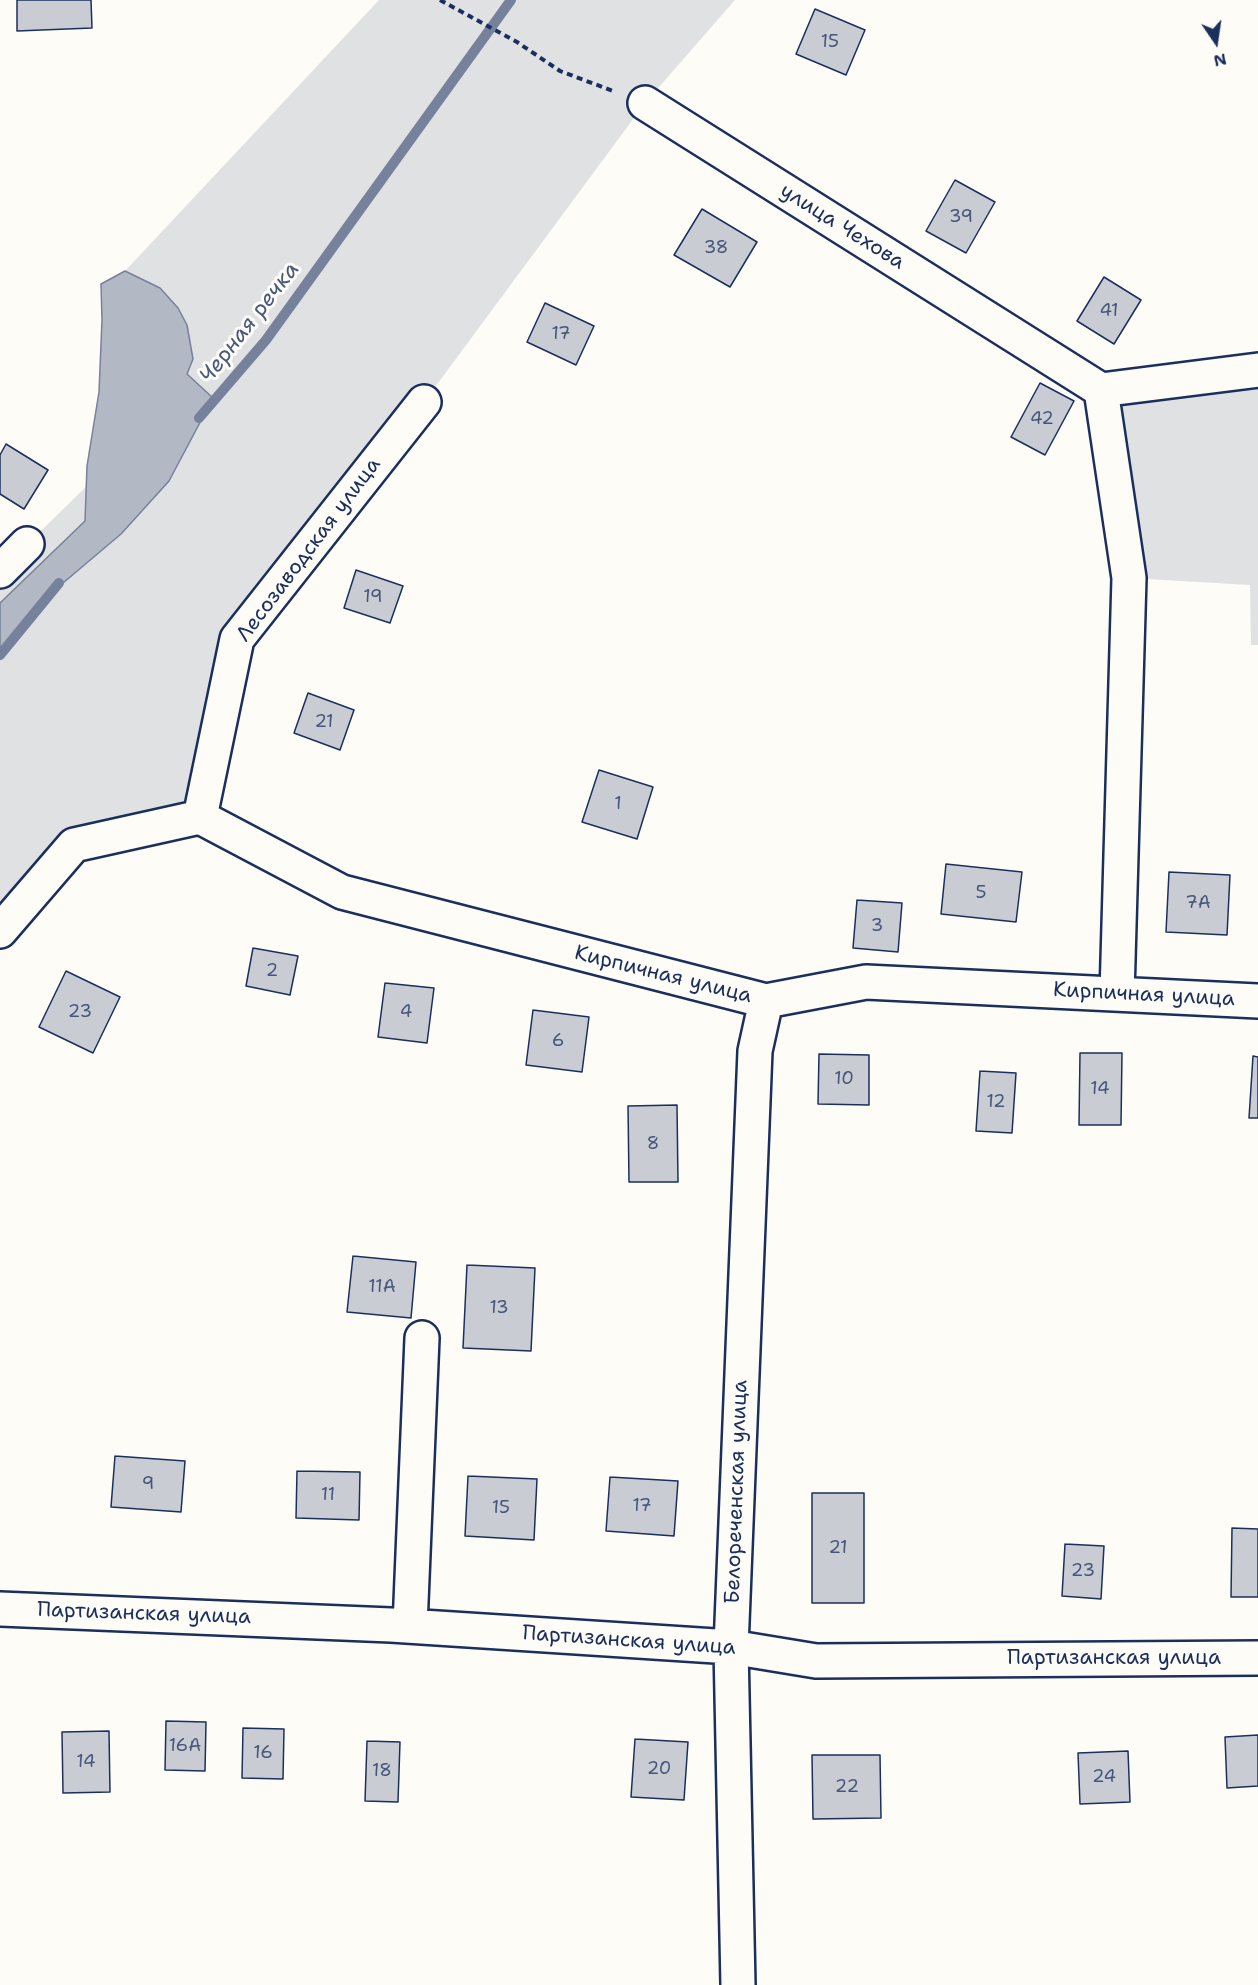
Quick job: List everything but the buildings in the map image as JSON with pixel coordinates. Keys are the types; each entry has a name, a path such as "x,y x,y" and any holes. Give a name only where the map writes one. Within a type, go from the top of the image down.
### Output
{"street":[{"name":"улица Чехова","path":"645,103 1101,390"},
{"path":"1117,994 1129,578 1101,390 1258,370"},
{"name":"Лесозаводская улица","path":"200,817 237,639 424,402"},
{"path":"0,571 27,544"},
{"path":"0,931 74,845 200,817"},
{"name":"Кирпичная улица","path":"200,817 342,892 766,1001 866,982 1258,1001"},
{"name":"Белореченская улица","path":"738,1985 731,1647 755,1051 766,1001"},
{"path":"410,1626 422,1338"},
{"name":"Партизанская улица","path":"0,1608 410,1626 731,1647 816,1661 1258,1658"}],"path":[{"path":"440,0 517,42 560,71 645,103"}],"shaded area":[{"path":"379,0 735,0 645,103 424,402 237,639 200,817 74,845 0,931 0,571 194,381 187,374 160,288 125,271"},
{"path":"125,271 160,288 178,308 187,325 193,359 187,374 213,398 169,481 121,534 50,594 0,655 0,603 85,521 87,466 99,392 101,284"},
{"path":"1258,370 1258,645 1251,645 1250,585 1129,578 1101,390"}],"waterway":[{"name":"Черная речка","path":"199,418 266,340 511,0"},
{"name":"Черная речка","path":"0,655 59,583"}]}
